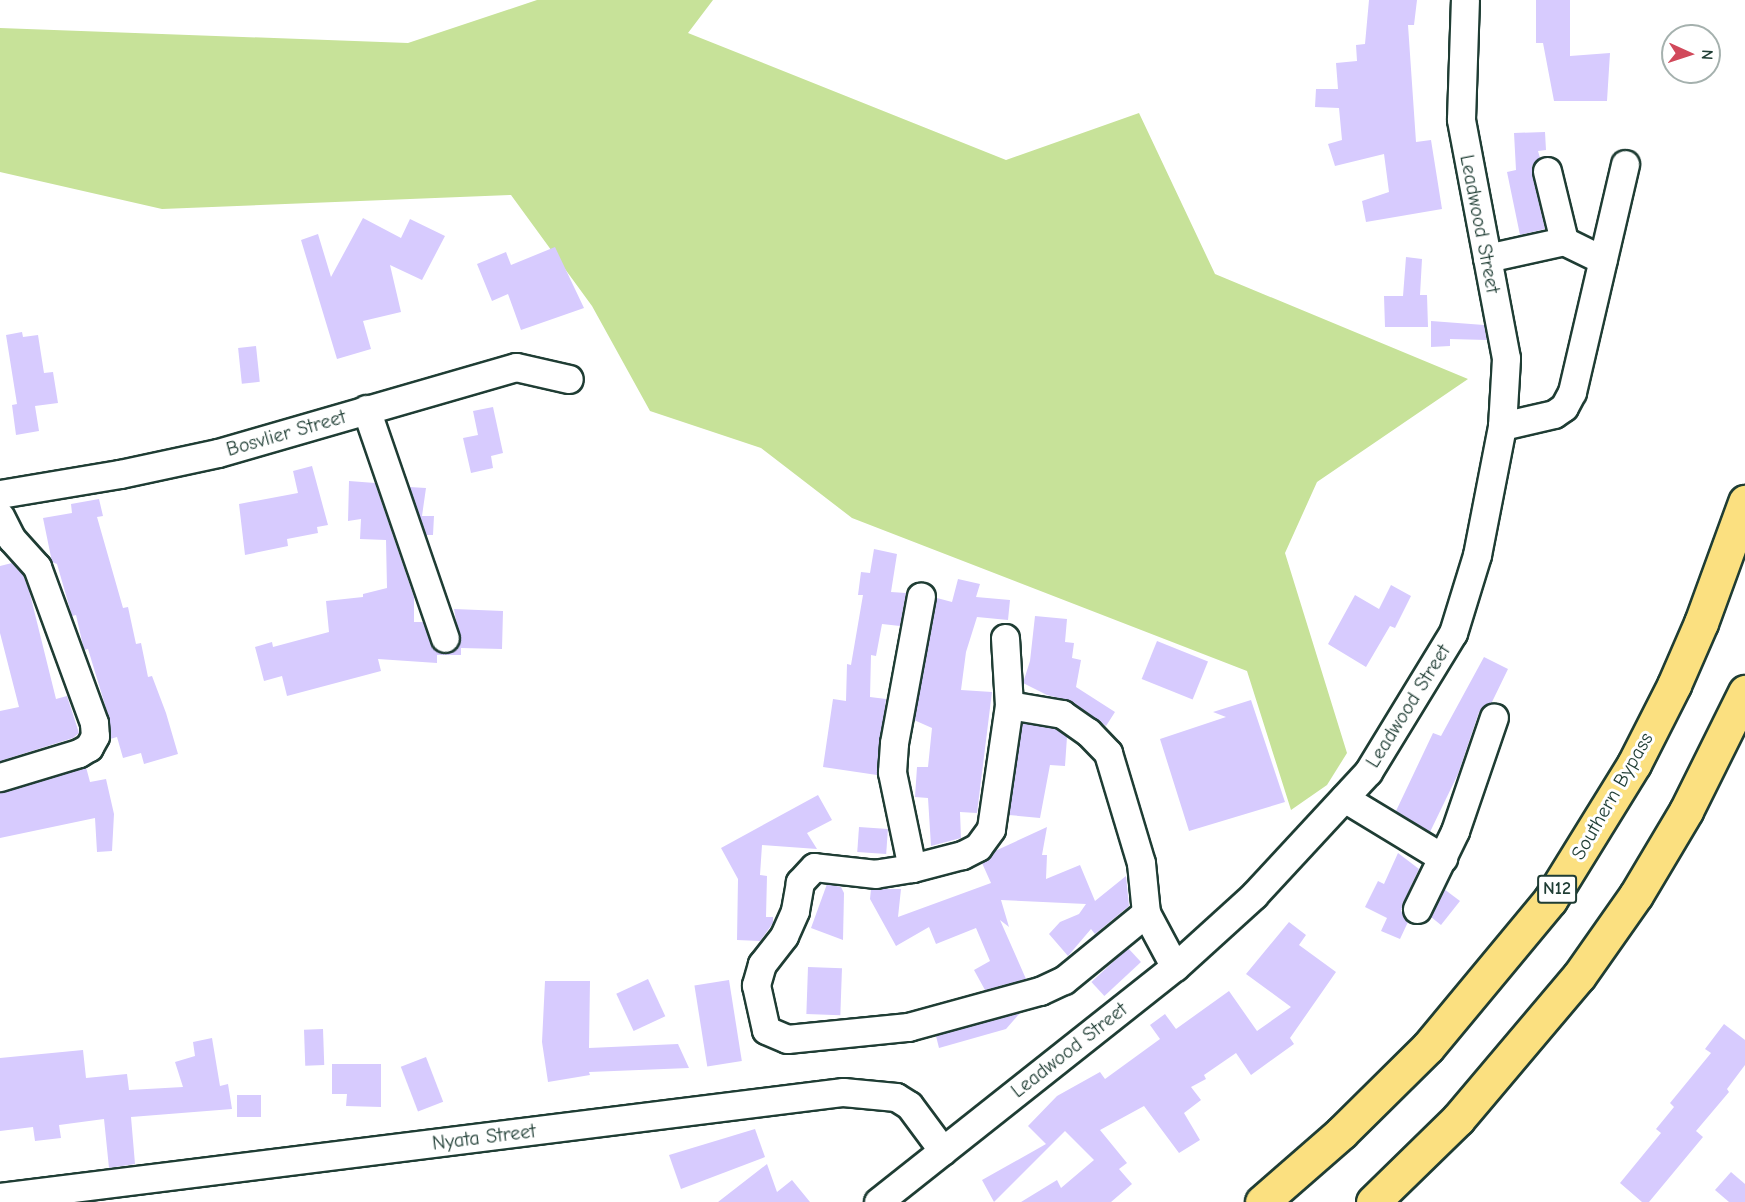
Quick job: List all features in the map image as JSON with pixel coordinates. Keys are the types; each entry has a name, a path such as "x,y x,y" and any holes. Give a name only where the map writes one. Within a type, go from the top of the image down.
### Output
{"highway":[{"name":"Southern Bypass","path":"1262,1202 1341,1133 1428,1047 1550,900 1634,764 1674,685 1701,623 1745,502"},
{"path":"1373,1202 1458,1119 1579,976 1636,895 1686,811 1745,692"}],"street":[{"name":"Leadwood Street","path":"878,1202 1175,967 1254,895 1344,798 1400,725 1453,633 1477,555 1502,426 1506,358 1461,119 1464,0"},
{"path":"1502,426 1554,414 1564,407 1572,392 1625,164"},
{"path":"1547,171 1564,241"},
{"path":"1487,258 1564,241 1603,260"},
{"name":"Bosvlier Street","path":"0,494 166,466 516,367 568,379"},
{"path":"366,409 445,638"},
{"path":"0,516 11,538 37,567 94,723 95,736 89,747 79,753 0,777"},
{"path":"912,868 892,772 894,743 921,596"},
{"path":"1005,638 1009,705 991,829 978,846 962,855 912,868 876,874 814,867 800,882 795,911 784,936 762,964 756,985 766,1030 787,1039 908,1027 1029,994 1064,980 1146,913"},
{"path":"1009,705 1062,714 1088,732 1108,753 1141,863 1146,913 1175,967"},
{"path":"1417,909 1443,858 1494,717"},
{"path":"1344,798 1443,858"},
{"name":"Nyata Street","path":"0,1197 843,1092 896,1097 909,1106 943,1151"}],"green space":[{"path":"537,0 713,0 688,33 1006,160 1139,113 1215,274 1468,379 1317,482 1285,553 1347,753 1327,785 1291,810 1247,671 852,518 761,448 650,411 592,306 511,195 162,209 0,172 0,28 408,43"}],"building":[{"path":"1369,0 1417,0 1414,25 1408,25 1416,142 1431,140 1442,209 1366,222 1362,201 1389,192 1384,154 1335,166 1328,144 1342,140 1339,108 1315,107 1316,89 1338,89 1336,63 1357,61 1356,45 1365,44"},
{"path":"1536,0 1570,0 1570,56 1610,53 1607,101 1554,101 1543,43 1536,43"},
{"path":"1545,132 1546,150 1538,151 1540,158 1532,166 1532,174 1545,229 1520,235 1507,172 1516,170 1514,133"},
{"path":"363,218 401,238 410,219 445,236 422,280 390,265 401,312 363,321 371,349 337,359 301,240 318,234 331,277"},
{"path":"555,247 584,308 521,330 508,294 492,301 477,264 506,252 511,265"},
{"path":"1406,257 1422,259 1420,295 1427,295 1428,327 1385,327 1384,296 1403,296"},
{"path":"1431,321 1484,325 1487,340 1450,339 1450,346 1431,347"},
{"path":"22,332 23,337 38,335 44,373 53,372 58,403 35,406 39,431 16,435 12,405 17,404 6,335"},
{"path":"256,346 260,382 242,384 238,348"},
{"path":"493,407 503,453 491,456 493,468 471,473 463,438 478,435 473,411"},
{"path":"312,466 328,525 317,527 318,533 287,539 288,546 245,555 239,504 298,493 293,471"},
{"path":"349,481 375,483 414,597 414,622 423,622 434,649 450,653 460,642 454,609 503,611 502,649 461,648 461,655 437,655 437,663 378,659 381,671 287,696 282,676 264,681 255,647 272,642 273,647 329,632 326,601 363,597 363,594 387,588 386,540 360,539 361,519 348,521"},
{"path":"409,487 426,488 422,516 434,516 433,535 426,535"},
{"path":"99,499 103,516 97,517 123,608 128,607 136,644 141,643 148,677 152,676 178,754 144,764 141,753 123,758 117,737 110,739 109,718 88,649 84,650 76,615 72,616 57,564 52,562 43,518 72,513 71,504"},
{"path":"874,549 897,554 891,592 906,593 900,626 882,624 876,656 871,655 870,697 886,699 877,775 823,767 833,699 846,701 847,664 851,665 863,595 858,595 861,572 870,573"},
{"path":"12,563 23,575 29,590 56,699 67,696 79,733 73,738 0,761 0,711 19,707 0,633 0,566"},
{"path":"958,579 980,584 976,597 1010,600 1008,620 977,617 966,652 961,690 992,692 977,813 960,812 961,838 931,846 928,798 915,797 917,767 928,767 932,728 914,720 937,598 952,602"},
{"path":"1391,585 1411,596 1395,628 1390,626 1366,667 1328,644 1355,595 1379,609"},
{"path":"1035,616 1067,619 1065,642 1074,643 1072,658 1081,660 1076,687 1115,712 1106,726 1071,701 1047,695 1023,683 1030,661"},
{"path":"1157,641 1208,662 1193,700 1142,679"},
{"path":"1484,657 1508,669 1492,702 1479,712 1458,774 1430,832 1396,811 1433,733 1441,736"},
{"path":"1251,700 1285,802 1189,831 1160,739 1226,717 1213,712"},
{"path":"1022,723 1056,729 1067,737 1065,766 1050,765 1040,818 1009,815"},
{"path":"86,767 90,782 106,779 114,814 112,851 97,852 95,818 0,838 0,792"},
{"path":"818,795 832,820 807,833 817,849 762,845 760,875 767,876 766,917 773,917 773,923 760,941 737,940 738,879 721,848"},
{"path":"859,827 888,829 886,854 857,852"},
{"path":"1047,827 1042,855 1047,855 1046,879 1080,865 1095,901 1126,876 1129,906 1095,934 1091,929 1068,956 1049,934 1060,922 1079,914 1086,904 1001,900 1009,927 1000,920 1026,979 985,990 974,970 990,961 976,928 936,944 929,927 896,946 870,899 871,889 901,889 898,917 991,883 982,863 995,851"},
{"path":"1398,853 1419,869 1403,903 1401,911 1408,922 1400,939 1381,931 1387,918 1365,907 1378,881 1384,884"},
{"path":"827,884 841,887 844,893 843,940 811,928"},
{"path":"1444,889 1460,901 1441,925 1431,917"},
{"path":"1289,922 1306,935 1299,945 1336,972 1290,1038 1294,1044 1251,1075 1236,1053 1204,1075 1206,1079 1191,1087 1201,1100 1184,1113 1200,1140 1179,1153 1144,1106 1100,1130 1127,1163 1119,1169 1132,1184 1111,1202 1021,1202 1057,1180 1061,1188 1094,1160 1065,1131 994,1202 982,1180 1046,1144 1028,1126 1057,1096 1100,1072 1105,1079 1160,1039 1150,1025 1165,1014 1176,1029 1229,991 1257,1031 1291,1007 1246,974"},
{"path":"1128,948 1141,962 1104,996 1091,982"},
{"path":"808,967 842,968 840,1015 806,1014"},
{"path":"648,979 665,1016 634,1031 616,994"},
{"path":"729,980 742,1061 707,1066 694,985"},
{"path":"545,981 590,981 589,1048 678,1044 689,1068 589,1072 590,1075 548,1082 542,1042"},
{"path":"1020,1013 1006,1029 939,1048 936,1036"},
{"path":"1724,1024 1745,1040 1745,1065 1727,1089 1729,1092 1696,1131 1703,1137 1649,1202 1642,1202 1620,1183 1661,1133 1656,1129 1674,1107 1670,1103 1711,1053 1705,1049"},
{"path":"323,1029 324,1065 305,1066 304,1030"},
{"path":"212,1038 220,1086 228,1084 232,1109 131,1117 135,1164 109,1168 104,1119 59,1125 61,1138 35,1141 33,1127 0,1131 0,1058 83,1050 86,1078 127,1074 129,1090 183,1087 175,1062 195,1056 193,1042"},
{"path":"426,1057 443,1102 418,1111 401,1067"},
{"path":"332,1064 381,1064 381,1107 346,1106 347,1094 332,1094"},
{"path":"237,1095 261,1095 261,1117 237,1117"},
{"path":"755,1129 765,1157 681,1189 669,1155"},
{"path":"767,1164 777,1192 792,1180 810,1202 718,1202"},
{"path":"1731,1172 1745,1184 1745,1202 1729,1202 1715,1190"}]}
